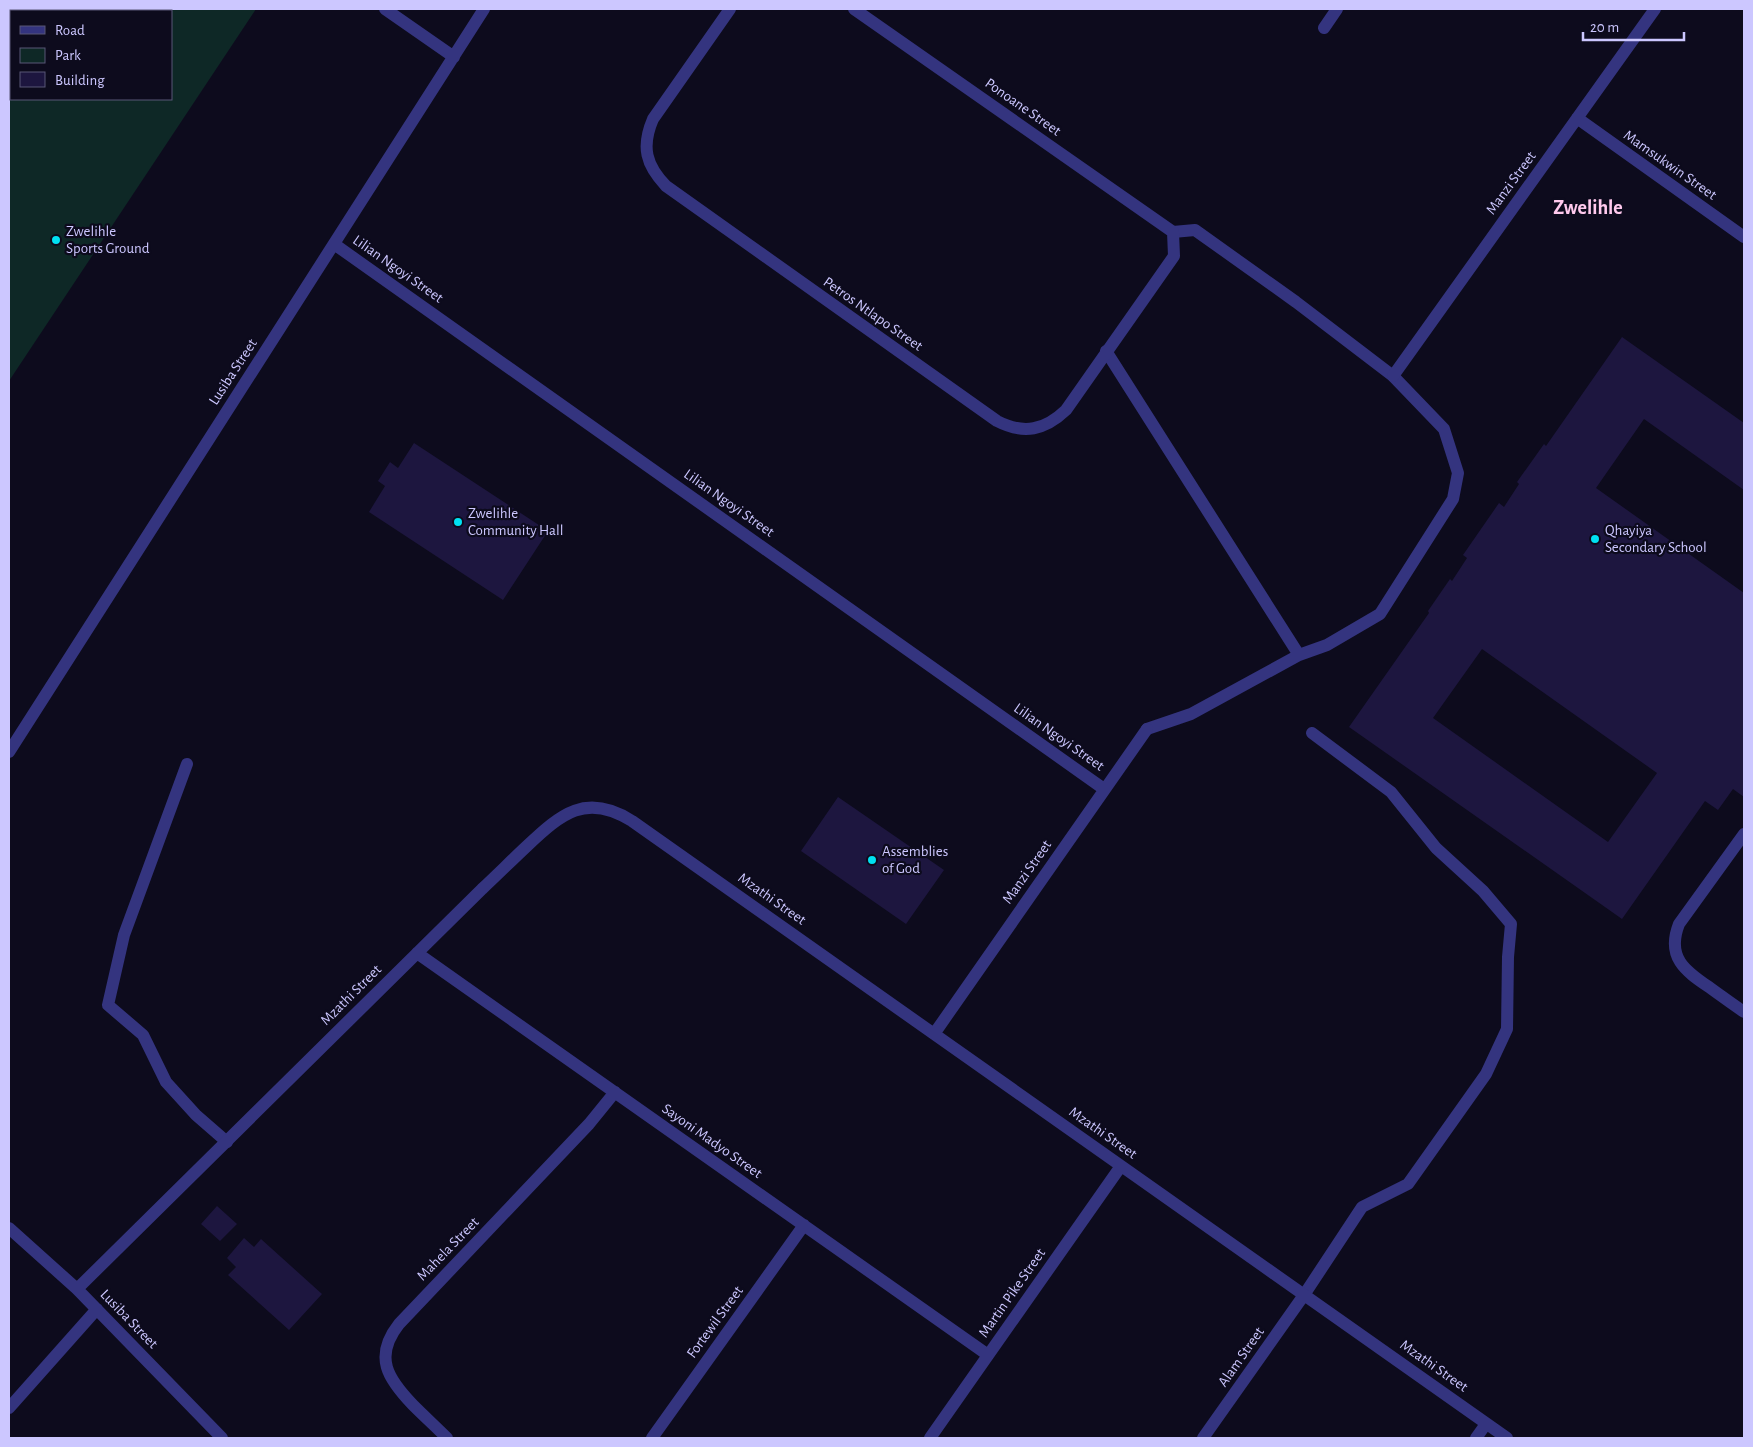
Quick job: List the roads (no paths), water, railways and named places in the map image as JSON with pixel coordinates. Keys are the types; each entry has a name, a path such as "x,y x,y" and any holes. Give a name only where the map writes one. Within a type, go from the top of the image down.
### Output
{"street":[{"path":"385,9 454,57"},
{"name":"Lusiba Street","path":"9,752 484,9"},
{"name":"Petros Ntlapo Street","path":"730,9 652,119 647,132 646,146 648,160 655,175 666,186 1004,425 1022,430 1044,426 1056,420 1066,410 1174,256 1173,232"},
{"name":"Ponoane Street","path":"854,9 1173,232"},
{"path":"1324,28 1337,9"},
{"name":"Manzi Street","path":"1393,376 1654,9"},
{"name":"Mamsukwin Street","path":"1577,118 1744,238"},
{"path":"1106,351 1298,655 1328,645 1380,614 1453,500 1458,473 1444,429 1393,376 1296,302 1195,230 1173,232"},
{"name":"Lilian Ngoyi Street","path":"334,244 1104,789"},
{"name":"Manzi Street","path":"934,1034 1147,729 1191,714 1298,655"},
{"name":"Alam Street","path":"1204,1438 1304,1295 1362,1207 1408,1184 1486,1074 1508,1029 1508,957 1511,924 1483,891 1436,848 1391,792 1312,733"},
{"path":"187,764 124,935 108,1005 143,1035 166,1082 196,1116 226,1142"},
{"name":"Mzathi Street","path":"77,1289 549,825 562,815 578,809 608,809 632,821 1507,1438"},
{"path":"1744,834 1679,924 1675,940 1680,961 1688,972 1744,1012"},
{"name":"Sayoni Madyo Street","path":"417,953 988,1355"},
{"name":"Mahela Street","path":"447,1438 398,1388 389,1376 385,1361 386,1348 391,1334 589,1124 615,1092"},
{"name":"Martin Pike Street","path":"930,1438 1121,1166"},
{"name":"Fortewil Street","path":"652,1438 804,1226"},
{"name":"Lusiba Street","path":"9,1228 77,1289 222,1438"},
{"path":"9,1408 97,1309"},
{"path":"1476,1438 1486,1424"}],"place":[{"name":"Zwelihle Sports Ground","path":"56,240"},
{"name":"Zwelihle Community Hall","path":"458,522"},
{"name":"Qhayiya Secondary School","path":"1595,539"},
{"name":"Assemblies of God","path":"872,860"}],"district":[{"name":"Zwelihle","path":"1588,208"}]}
